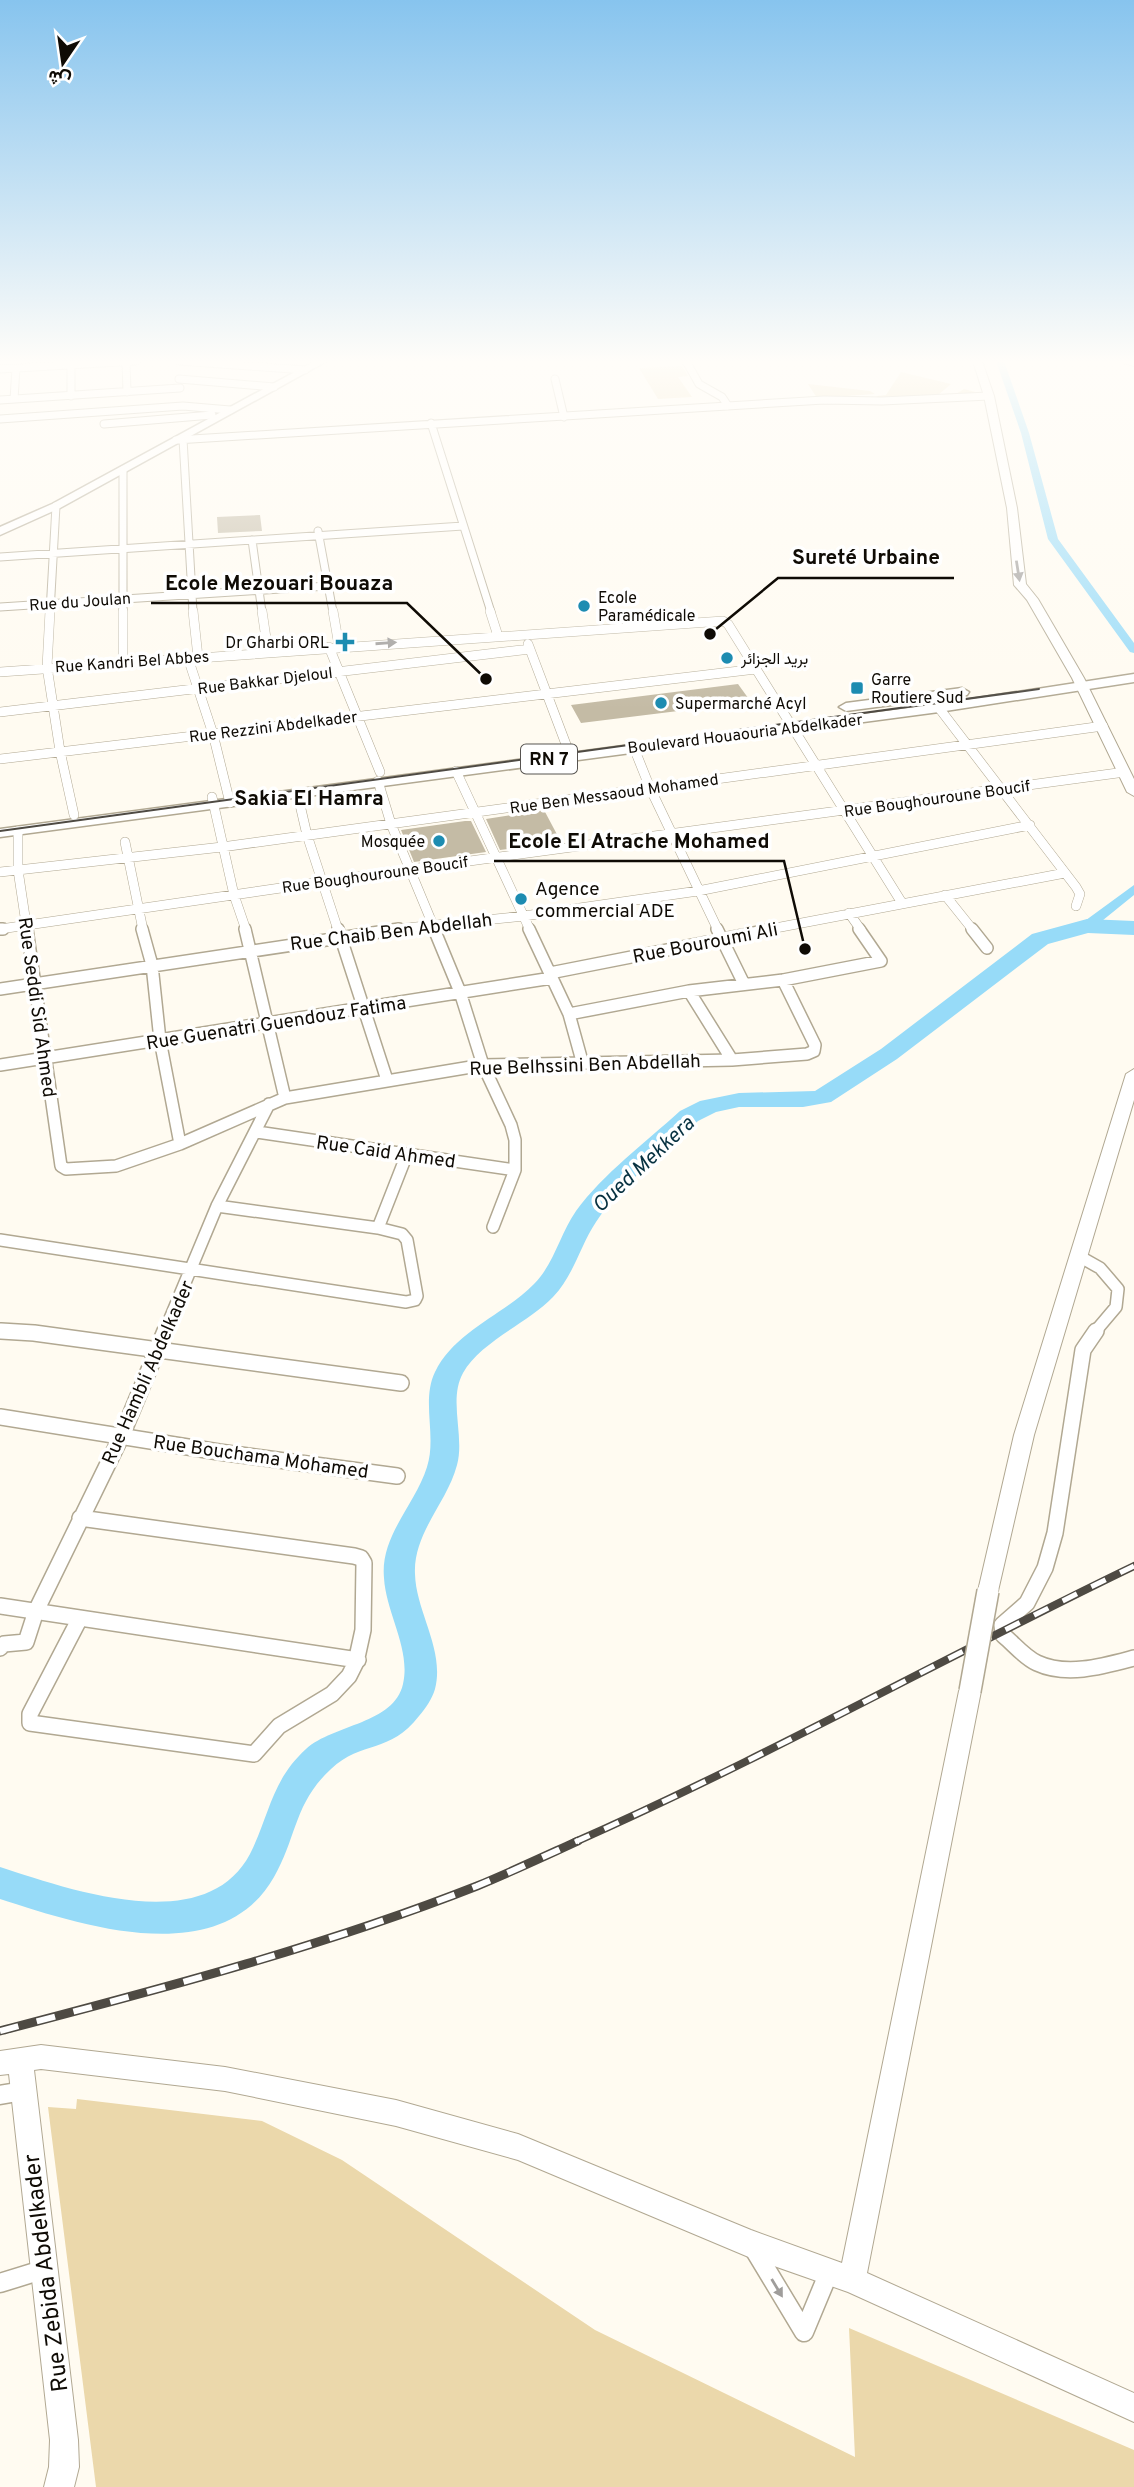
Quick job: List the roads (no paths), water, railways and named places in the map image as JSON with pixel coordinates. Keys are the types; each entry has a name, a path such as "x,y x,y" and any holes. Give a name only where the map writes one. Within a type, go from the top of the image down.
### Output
{"main road":[{"path":"0,531 56,506 110,477"},
{"path":"1009,477 1020,584 1028,592 1080,683 1134,792"},
{"name":"Boulevard Houaouria Abdelkader","path":"0,825 297,792 379,777 457,772 634,748 790,722 914,697 1134,678"},
{"name":"Boulevard Houaouria Abdelkader","path":"0,833 567,747 939,708 1080,683"},
{"path":"840,2276 1024,1435 1134,1074"},
{"path":"10,2061 41,2057 225,2078 396,2113 518,2147 751,2244 840,2276 1134,2408"},
{"name":"Rue Zebida Abdelkader","path":"10,2061 12,2093 46,2269 64,2440 64,2467 59,2487"}],"street":[{"path":"123,477 123,662"},
{"path":"185,477 193,657 199,689 213,734 221,800 222,847 251,949 285,1098"},
{"path":"447,477 498,636"},
{"path":"56,506 47,667 60,751 74,815"},
{"path":"0,555 462,524"},
{"path":"319,534 334,647 340,671 379,777 391,824 460,992 483,1065 511,1125 515,1140 515,1170 493,1227"},
{"path":"189,542 282,536"},
{"path":"252,540 268,652"},
{"name":"Rue du Joulan","path":"0,607 328,586"},
{"name":"Rue Kandri Bel Abbes","path":"0,672 715,620 728,624 790,722"},
{"path":"524,634 567,747"},
{"name":"Rue Bakkar Djeloul","path":"0,712 530,649"},
{"path":"547,693 756,669"},
{"name":"Rue Rezzini Abdelkader","path":"0,759 547,693"},
{"path":"939,708 1080,894 1076,906"},
{"path":"790,722 902,903"},
{"name":"Rue Ben Messaoud Mohamed","path":"0,872 222,847 1103,726"},
{"path":"634,748 698,891 744,984"},
{"path":"457,772 569,1014 582,1060"},
{"name":"Rue Boughouroune Boucif","path":"0,929 321,881 1125,772"},
{"path":"297,792 321,881 366,1009 387,1080"},
{"name":"Rue Chaib Ben Abdellah","path":"0,989 251,949 432,924 524,916 698,891 1030,825"},
{"name":"Rue Seddi Sid Ahmed","path":"18,831 18,870 43,1058 61,1166 76,1170"},
{"path":"125,842 137,908 152,965 160,1040 180,1144"},
{"name":"Rue Bouroumi Ali","path":"551,975 849,913 1065,873"},
{"path":"946,895 988,948"},
{"path":"569,1014 689,991 783,979 881,961 849,913"},
{"name":"Rue Guenatri Guendouz Fatima","path":"0,1065 366,1009 551,975"},
{"name":"Rue Belhssini Ben Abdellah","path":"76,1170 116,1166 180,1144 285,1098 387,1080 483,1065 582,1060 732,1060 790,1057 814,1051 815,1045 783,979"},
{"path":"689,991 732,1060"},
{"name":"Rue Hambli Abdelkader","path":"0,1648 4,1644 26,1642 36,1611 122,1435 218,1206 269,1104"},
{"name":"Rue Caid Ahmed","path":"257,1132 515,1170"},
{"path":"378,1228 407,1154"},
{"path":"0,1240 406,1303 415,1300 417,1296 406,1237 378,1228 218,1206"},
{"path":"1077,1255 1104,1271 1116,1285 1116,1307 1086,1340 1083,1350 1055,1533 1045,1568 1027,1603 1002,1625 1001,1630 1003,1635 1035,1662 1048,1667 1077,1670 1134,1658"},
{"path":"2,1331 34,1333 401,1384"},
{"name":"Rue Bouchama Mohamed","path":"0,1417 397,1476"},
{"path":"80,1518 361,1558 364,1567 358,1660 341,1686 276,1728 254,1754 30,1723 30,1714 80,1618"},
{"path":"0,1606 358,1660"},
{"path":"751,2244 804,2332 840,2276"},
{"path":"0,2283 46,2269"}],"waterway":[{"path":"1037,477 1053,539 1134,650"},
{"path":"1087,926 1134,889"},
{"name":"Oued Mekkera","path":"0,1883 101,1912 139,1917 175,1918 208,1911 237,1896 260,1869 285,1804 298,1780 336,1745 391,1725 417,1693 420,1664 401,1590 399,1562 409,1533 432,1491 443,1463 444,1392 449,1372 465,1352 531,1302 550,1284 578,1229 603,1197 689,1116 709,1106 739,1100 803,1100 822,1097 889,1054 1040,939 1087,926 1134,928"}],"tram line":[{"path":"0,831 1039,689"}],"railway":[{"path":"575,1842 716,1776 1134,1566"},
{"path":"0,2031 300,1948 477,1886 578,1841"}],"place":[{"name":"Ecole Paramédicale","path":"584,606"},
{"name":"Sureté Urbaine","path":"710,634"},
{"name":"Dr Gharbi ORL","path":"345,642"},
{"name":"بريد الجزائر","path":"727,658"},
{"name":"Ecole Mezouari Bouaza","path":"486,679"},
{"name":"Garre Routiere Sud","path":"857,688"},
{"name":"Supermarché Acyl","path":"661,703"},
{"name":"Mosquée","path":"439,841"},
{"name":"Agence commercial ADE","path":"521,899"},
{"name":"Ecole El Atrache Mohamed","path":"805,949"}],"district":[{"name":"Sakia El Hamra","path":"309,798"}]}
